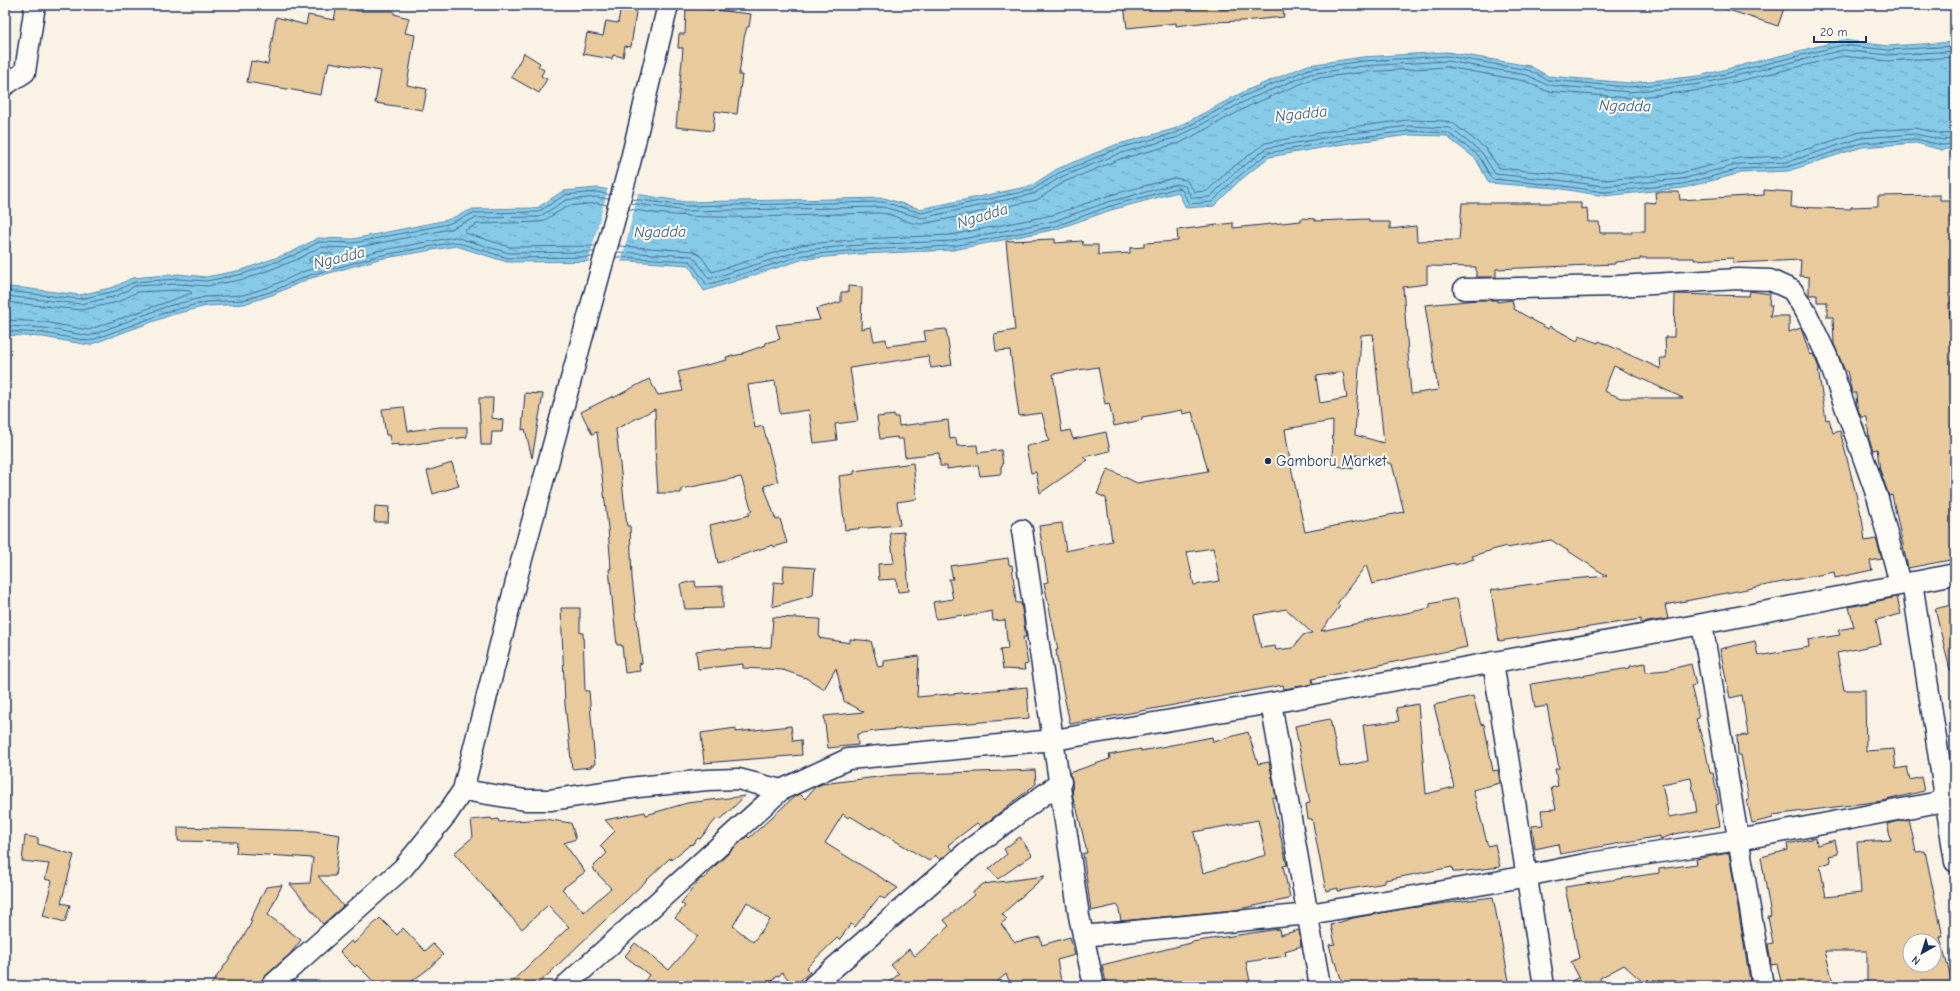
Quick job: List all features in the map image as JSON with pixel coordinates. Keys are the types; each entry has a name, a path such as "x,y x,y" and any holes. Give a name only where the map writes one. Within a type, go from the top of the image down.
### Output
{"street":[{"path":"5,85 25,72 35,5"},
{"path":"271,986 403,868 447,814 463,790 522,558 630,163 668,5"},
{"path":"1464,289 1618,286 1738,279 1770,280 1792,290 1806,312 1827,356 1906,583 1950,800 1955,862"},
{"path":"1022,530 1084,936 1094,986"},
{"path":"564,986 781,790 848,759 1054,740 1271,703 1702,624 1955,574"},
{"path":"1702,624 1728,771 1738,840 1763,986"},
{"path":"1493,662 1544,986"},
{"path":"1271,703 1309,914 1320,986"},
{"path":"463,790 525,800 550,800 638,787 707,780 738,779 781,790"},
{"path":"812,986 970,849 1061,782"},
{"path":"1084,936 1309,914 1527,876 1590,863 1738,840 1950,800"}],"water":[{"name":"Ngadda","path":"1843,40 1888,46 1955,42 1955,148 1942,150 1916,143 1862,147 1788,171 1741,173 1683,188 1604,196 1556,188 1489,183 1476,159 1446,136 1410,135 1355,142 1269,157 1238,182 1214,206 1186,208 1178,192 1111,210 1057,229 953,250 860,254 804,259 704,291 689,265 631,261 507,262 456,246 379,259 308,279 272,295 244,304 207,306 171,315 89,345 43,337 5,335 5,287 80,295 114,287 132,278 178,274 206,277 242,270 292,252 318,238 353,239 447,220 473,209 537,208 563,191 598,188 686,202 884,198 920,209 1031,186 1057,169 1115,145 1174,129 1245,91 1308,65 1363,57 1447,52 1530,66 1548,76 1629,83 1699,76"}],"pier":[{"path":"608,188 638,194 621,263 588,263"}],"building":[{"path":"337,5 357,5 356,11 394,11 394,14 409,18 405,33 415,35 407,85 427,89 423,110 375,103 381,71 329,62 327,72 325,72 321,95 247,82 251,61 268,64 276,17 306,25 308,15 334,20"},
{"path":"621,5 637,5 631,47 625,46 623,57 613,55 612,59 583,54 587,33 603,36 606,21 618,23"},
{"path":"1124,5 1220,5 1221,9 1282,5 1284,17 1242,21 1208,22 1176,26 1176,23 1127,28"},
{"path":"1723,5 1785,5 1778,26 1722,8"},
{"path":"686,7 751,14 749,27 747,27 744,38 739,75 742,75 737,114 715,111 713,131 676,127 683,48 678,48 679,34 685,34"},
{"path":"524,53 540,63 538,66 544,70 541,76 547,79 539,93 511,77"},
{"path":"1764,190 1792,192 1791,207 1851,209 1851,207 1878,206 1878,196 1940,195 1940,200 1955,200 1955,303 1949,303 1950,330 1953,330 1955,355 1955,559 1908,568 1892,495 1889,496 1880,470 1877,449 1873,450 1869,439 1867,417 1861,417 1857,407 1856,393 1852,393 1847,371 1845,371 1834,344 1833,317 1827,317 1827,302 1817,302 1817,295 1809,295 1809,277 1800,276 1801,260 1733,263 1733,258 1694,260 1694,258 1640,258 1640,260 1615,262 1615,264 1496,269 1496,277 1476,277 1476,267 1427,266 1427,284 1403,287 1411,394 1438,390 1425,305 1477,300 1497,300 1497,302 1512,300 1514,309 1548,329 1550,326 1577,341 1580,336 1598,343 1599,341 1661,369 1660,358 1666,358 1665,337 1674,337 1675,294 1749,296 1750,291 1770,294 1769,305 1772,305 1770,316 1789,316 1789,332 1801,328 1810,355 1813,354 1816,360 1820,371 1818,371 1826,420 1829,419 1833,433 1840,431 1862,518 1865,541 1876,539 1882,559 1870,561 1872,570 1835,578 1834,572 1665,605 1668,619 1641,623 1641,619 1499,641 1491,590 1560,580 1607,576 1551,540 1507,548 1506,546 1472,556 1474,559 1455,565 1454,563 1372,584 1366,565 1341,598 1337,604 1340,606 1321,631 1430,608 1430,604 1457,598 1467,647 1312,679 1313,684 1284,689 1283,685 1070,724 1059,671 1056,650 1058,650 1044,583 1048,582 1039,526 1062,523 1066,551 1112,541 1106,498 1097,494 1108,469 1137,483 1208,471 1192,412 1183,414 1182,410 1142,417 1142,420 1114,426 1109,403 1105,404 1098,367 1053,374 1062,432 1070,430 1073,439 1106,432 1110,451 1083,457 1088,460 1040,493 1036,472 1031,473 1026,447 1049,441 1042,413 1019,416 1010,350 996,351 994,334 1015,330 1006,241 1055,239 1055,243 1082,241 1083,245 1098,245 1098,255 1130,253 1130,248 1144,247 1144,243 1178,241 1177,230 1233,223 1233,228 1301,221 1301,218 1315,219 1315,221 1369,219 1369,222 1390,222 1390,229 1416,226 1417,241 1459,240 1462,203 1581,203 1581,209 1587,208 1588,222 1599,222 1600,233 1632,233 1632,231 1645,231 1645,202 1656,203 1655,192 1679,192 1680,200 1764,195","holes":["1373,334 1384,443 1355,435 1361,335","1614,366 1683,398 1621,398 1604,391","1343,372 1347,398 1320,403 1316,376","1333,421 1332,465 1353,469 1356,455 1392,464 1404,512 1305,532 1290,462 1285,429","1213,548 1220,581 1194,585 1187,552","1286,609 1312,633 1303,635 1293,648 1276,650 1275,646 1261,648 1254,615"]},
{"path":"848,286 862,287 861,329 871,327 874,341 886,339 887,346 926,341 924,331 946,329 952,365 931,368 928,356 850,368 858,421 835,424 837,440 814,443 809,410 780,414 775,381 748,385 755,428 763,426 778,482 764,486 776,520 780,519 787,543 774,547 773,545 718,563 710,525 750,515 748,512 752,511 741,477 681,489 681,493 658,493 655,448 655,409 616,429 627,526 630,526 632,578 642,663 639,664 640,671 625,673 622,645 617,645 615,628 609,569 611,569 608,528 597,432 592,434 581,412 613,396 613,398 649,379 658,395 683,391 678,372 727,360 726,357 743,354 766,345 765,343 780,339 776,325 820,320 816,309 841,302 841,292 848,292"},
{"path":"525,393 543,394 532,458 525,429 522,430"},
{"path":"479,398 493,398 492,418 503,420 502,432 492,432 491,445 481,445"},
{"path":"404,407 408,431 440,427 467,427 467,437 399,446 399,444 391,445 389,435 386,435 382,409"},
{"path":"894,415 894,417 898,417 899,426 948,420 950,439 956,438 957,446 977,445 978,453 1001,450 1003,465 1001,466 1001,474 980,476 978,465 947,469 947,466 940,466 939,453 905,457 903,439 897,439 897,437 880,439 877,417"},
{"path":"452,463 459,486 433,494 427,471"},
{"path":"913,463 917,499 897,502 900,525 845,530 839,476 854,474 854,471"},
{"path":"375,506 389,507 388,522 374,522"},
{"path":"904,532 909,591 898,592 896,579 879,580 878,564 894,563 890,533"},
{"path":"1008,558 1009,565 1012,565 1016,603 1021,603 1026,637 1023,637 1028,664 1024,665 1025,670 1003,669 1000,650 1008,649 1005,620 993,621 992,611 964,617 963,615 936,619 933,602 953,599 949,579 953,579 950,566"},
{"path":"784,566 815,568 813,595 772,607 774,582 783,583"},
{"path":"695,581 696,587 723,586 723,608 685,609 680,584"},
{"path":"1897,597 1901,614 1876,620 1881,644 1837,653 1844,690 1865,690 1866,751 1894,749 1896,769 1907,767 1910,780 1921,777 1924,791 1882,801 1773,815 1773,818 1752,823 1747,800 1749,800 1741,755 1738,755 1737,736 1748,735 1742,695 1730,698 1720,649 1755,641 1758,656 1809,647 1808,640 1840,635 1838,630 1854,627 1849,607"},
{"path":"1951,605 1955,622 1955,669 1950,670 1935,609"},
{"path":"561,608 580,608 580,633 583,633 585,691 589,691 595,765 591,765 591,767 572,769 565,704"},
{"path":"773,617 820,619 819,638 850,643 850,639 871,641 878,667 884,666 884,661 919,656 917,697 1027,687 1029,718 875,731 857,734 858,745 828,748 824,716 864,712 844,701 836,668 824,689 806,678 783,670 743,668 743,664 698,669 696,651 721,648 771,647"},
{"path":"1645,663 1646,672 1666,670 1691,664 1696,685 1691,686 1699,718 1696,719 1705,748 1710,773 1713,773 1719,804 1716,805 1720,826 1675,834 1660,839 1660,836 1560,854 1558,844 1535,849 1532,826 1543,825 1541,810 1556,809 1551,788 1558,786 1555,769 1559,768 1547,706 1535,708 1531,684 1630,668 1630,666","holes":["1691,778 1697,812 1669,817 1662,784"]},
{"path":"1473,696 1481,725 1484,724 1493,771 1498,770 1500,783 1473,790 1488,846 1495,844 1500,867 1453,872 1452,867 1385,880 1385,883 1338,891 1338,888 1326,891 1312,819 1308,819 1306,804 1310,803 1295,726 1330,719 1340,767 1368,761 1363,725 1399,721 1396,708 1418,704 1426,794 1454,787 1434,705"},
{"path":"791,726 793,741 801,740 802,755 704,763 701,733 736,728 736,732"},
{"path":"1248,732 1258,764 1269,762 1276,797 1272,798 1287,865 1283,866 1290,897 1289,899 1234,910 1121,921 1118,905 1091,911 1083,853 1087,853 1077,809 1073,799 1072,780 1069,773 1110,759 1109,755 1141,749 1141,751 1212,737 1213,742","holes":["1258,820 1266,855 1203,873 1194,832"]},
{"path":"1035,770 1036,784 981,827 977,823 948,845 952,850 940,860 935,855 929,861 872,827 871,829 850,816 848,818 843,814 825,843 898,888 884,899 880,896 855,927 851,924 839,940 837,938 806,968 810,972 794,986 782,972 779,976 777,975 768,986 641,986 649,975 625,956 635,943 669,970 698,936 675,918 685,906 681,903 701,878 704,879 716,865 747,836 749,838 795,796 800,794 805,799 815,787 822,784 893,775","holes":["747,902 770,920 753,942 733,926"]},
{"path":"745,796 720,820 717,818 700,839 698,838 692,845 691,844 671,860 670,858 536,986 507,986 569,927 548,905 522,929 500,905 454,853 473,837 471,820 491,818 492,820 498,819 499,822 544,819 571,823 576,839 564,843 585,872 562,889 584,912 611,888 592,868 607,853 600,846 615,831 605,820 645,812 646,815 687,803"},
{"path":"1909,819 1916,852 1925,851 1943,937 1942,933 1902,933 1902,973 1942,973 1942,945 1953,986 1867,986 1867,951 1825,951 1834,986 1782,986 1777,964 1771,965 1768,944 1773,943 1768,917 1771,916 1761,857 1788,850 1787,844 1816,838 1817,845 1835,840 1838,854 1829,856 1831,862 1820,866 1826,897 1861,893 1857,842 1891,840 1887,824"},
{"path":"178,827 315,831 340,835 335,876 318,876 343,906 323,924 290,884 310,883 313,858 236,853 237,842 178,841"},
{"path":"25,836 38,838 38,844 74,855 61,903 70,905 65,922 43,916 52,881 45,879 49,864 22,861"},
{"path":"1020,837 1032,855 998,879 989,869 1007,854 1004,849"},
{"path":"1729,853 1750,981 1730,986 1647,986 1624,965 1600,978 1601,986 1563,986 1579,977 1571,962 1579,958 1565,887 1659,873 1659,869 1697,864 1696,859"},
{"path":"1045,876 1002,914 1007,919 1001,924 1015,942 1040,937 1042,945 1070,937 1075,955 1057,960 1062,986 1012,986 1006,974 992,986 884,986 899,974 891,965 909,949 915,956 949,926 944,920 974,895 972,893 983,884"},
{"path":"282,885 268,915 301,940 290,954 263,978 260,986 210,986 248,929 252,921 250,920 266,887"},
{"path":"1493,897 1510,986 1343,986 1329,945 1335,944 1331,925 1353,918 1409,908"},
{"path":"380,918 397,935 403,928 425,951 433,944 443,955 427,970 405,986 378,986 357,965 355,967 340,952 351,941 353,944"},
{"path":"1279,929 1280,935 1299,930 1301,946 1285,951 1286,956 1246,962 1251,986 1139,986 1138,981 1116,986 1107,986 1102,965 1191,942"}],"place":[{"name":"Gamboru Market","path":"1268,461"}]}
